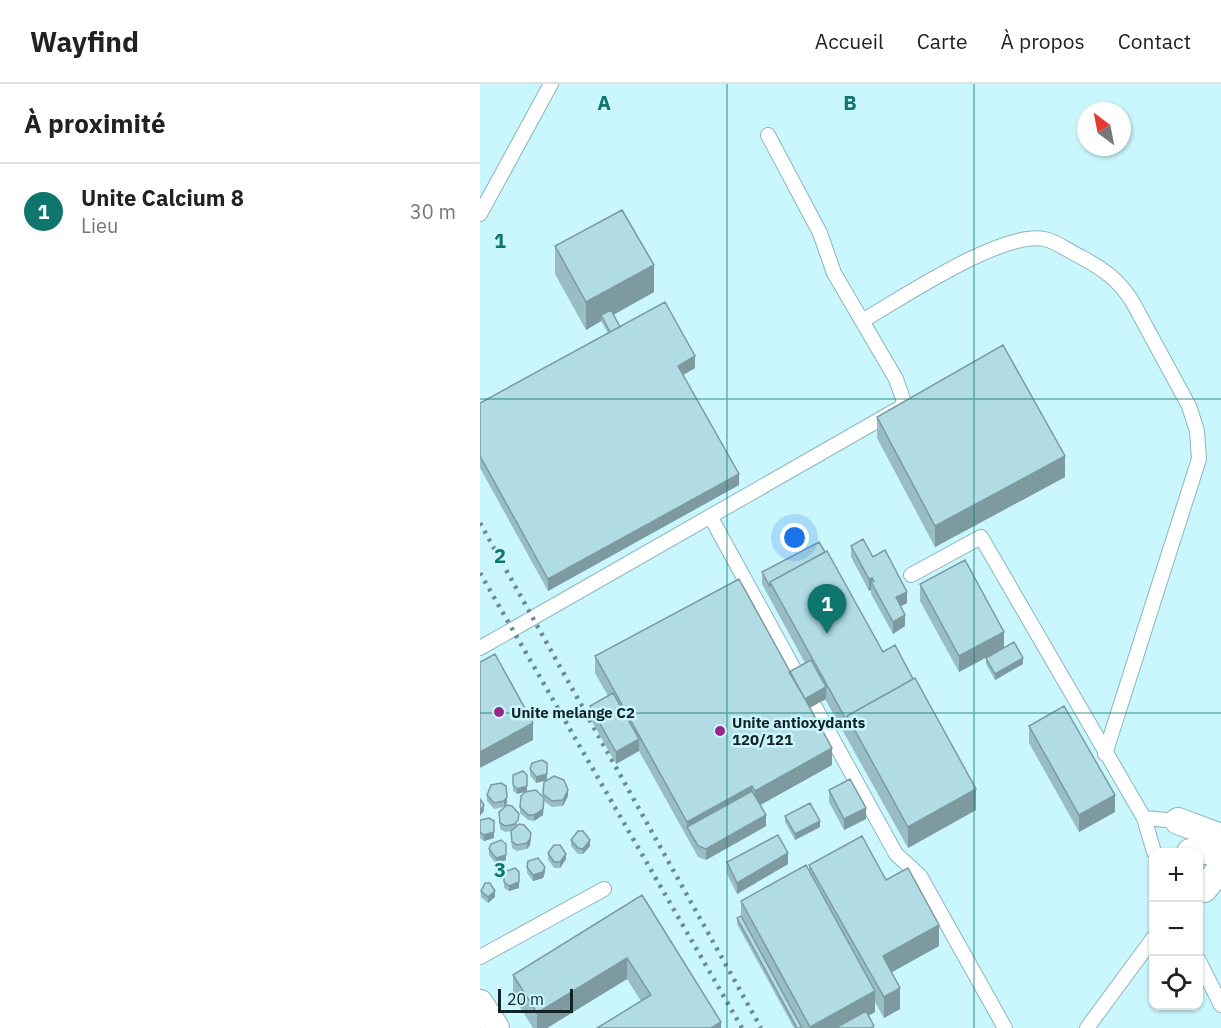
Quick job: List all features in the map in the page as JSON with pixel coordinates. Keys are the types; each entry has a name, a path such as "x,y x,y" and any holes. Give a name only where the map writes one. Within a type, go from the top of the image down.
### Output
{"street":[{"path":"1178,821 1221,839"},
{"path":"1203,851 1221,839"},
{"path":"1203,889 1218,872 1221,862"},
{"path":"480,1003 496,1028"}],"lane":[{"path":"480,214 551,84"},
{"path":"480,648 905,405 896,380 834,273 820,233 768,135"},
{"path":"862,321 989,249 1021,239 1044,239 1106,270 1122,285 1132,301 1189,406 1197,431 1199,459 1105,754"},
{"path":"710,516 799,678"},
{"path":"911,575 981,537 1144,818 1153,848"},
{"path":"814,705 896,854 920,876 1005,1028"},
{"path":"1144,818 1178,821"},
{"path":"480,957 604,889"},
{"path":"1087,1028 1149,944"},
{"path":"1203,969 1221,1005"}],"building":[{"path":"622,210 654,265 586,302 555,246"},
{"path":"665,302 695,356 678,366 739,474 548,579 480,456 480,403"},
{"path":"611,310 620,327 610,332 601,315"},
{"path":"1003,345 1065,456 935,526 877,417"},
{"path":"863,539 873,557 885,550 907,592 896,597 905,615 893,622 871,582 874,581 872,578 869,579 851,546"},
{"path":"819,542 825,552 770,582 770,587 762,572"},
{"path":"827,551 883,652 895,645 913,679 847,716 847,721 770,582"},
{"path":"965,560 1004,632 959,656 920,584"},
{"name":"Unite antioxydants 120/121","path":"739,579 832,748 755,791 752,786 687,822 595,656"},
{"path":"1014,642 1023,658 995,674 986,658"},
{"name":"Unite melange C2","path":"495,654 533,723 480,752 480,662"},
{"path":"811,660 826,687 805,699 789,672"},
{"path":"915,678 976,789 908,827 847,716"},
{"path":"613,693 639,739 616,752 590,706"},
{"path":"1064,706 1115,795 1079,815 1029,726"},
{"path":"542,760 547,763 547,774 536,777 530,769 532,763"},
{"path":"523,771 527,775 527,786 517,789 513,785 513,775"},
{"path":"554,776 564,780 568,790 563,800 552,801 543,794 544,782"},
{"path":"850,779 866,808 844,819 829,790"},
{"path":"501,783 506,786 507,797 504,801 494,803 487,795 491,785"},
{"path":"536,790 544,798 543,809 534,815 528,815 520,807 521,796 525,792"},
{"path":"752,791 766,815 706,849 698,846 687,827"},
{"path":"480,799 484,805 480,811"},
{"path":"810,803 820,821 795,834 785,816"},
{"path":"507,805 512,806 519,814 515,824 505,826 500,823 499,812"},
{"path":"489,818 494,821 494,832 484,835 480,832 480,820"},
{"path":"519,824 524,825 531,833 527,843 517,845 512,842 511,831"},
{"path":"578,831 583,831 590,840 583,849 578,848 571,840"},
{"path":"778,835 788,853 737,883 727,862"},
{"path":"862,836 886,880 908,868 939,925 883,956 900,988 884,997 809,865"},
{"path":"501,840 506,844 506,855 496,858 489,849 491,844"},
{"path":"554,845 560,845 566,854 560,862 554,862 548,853"},
{"path":"538,858 545,867 543,872 533,875 527,867 528,861"},
{"path":"806,865 875,991 810,1027 741,901"},
{"path":"515,868 519,872 519,882 509,886 504,882 504,872"},
{"path":"485,883 490,883 495,891 488,897 481,891"},
{"path":"642,895 721,1022 711,1028 597,1028 651,995 627,958 537,1013 513,975"},
{"path":"741,916 802,1028 797,1028 737,918"},
{"path":"866,1011 874,1026 871,1028 836,1028"}],"railway":[{"path":"480,523 761,1028"},
{"path":"480,573 742,1028"}],"place":[{"name":"Unite Calcium 8","path":"827,634"},
{"name":"Unite melange C2","path":"499,712"},
{"name":"Unite antioxydants 120/121","path":"720,731"}]}
